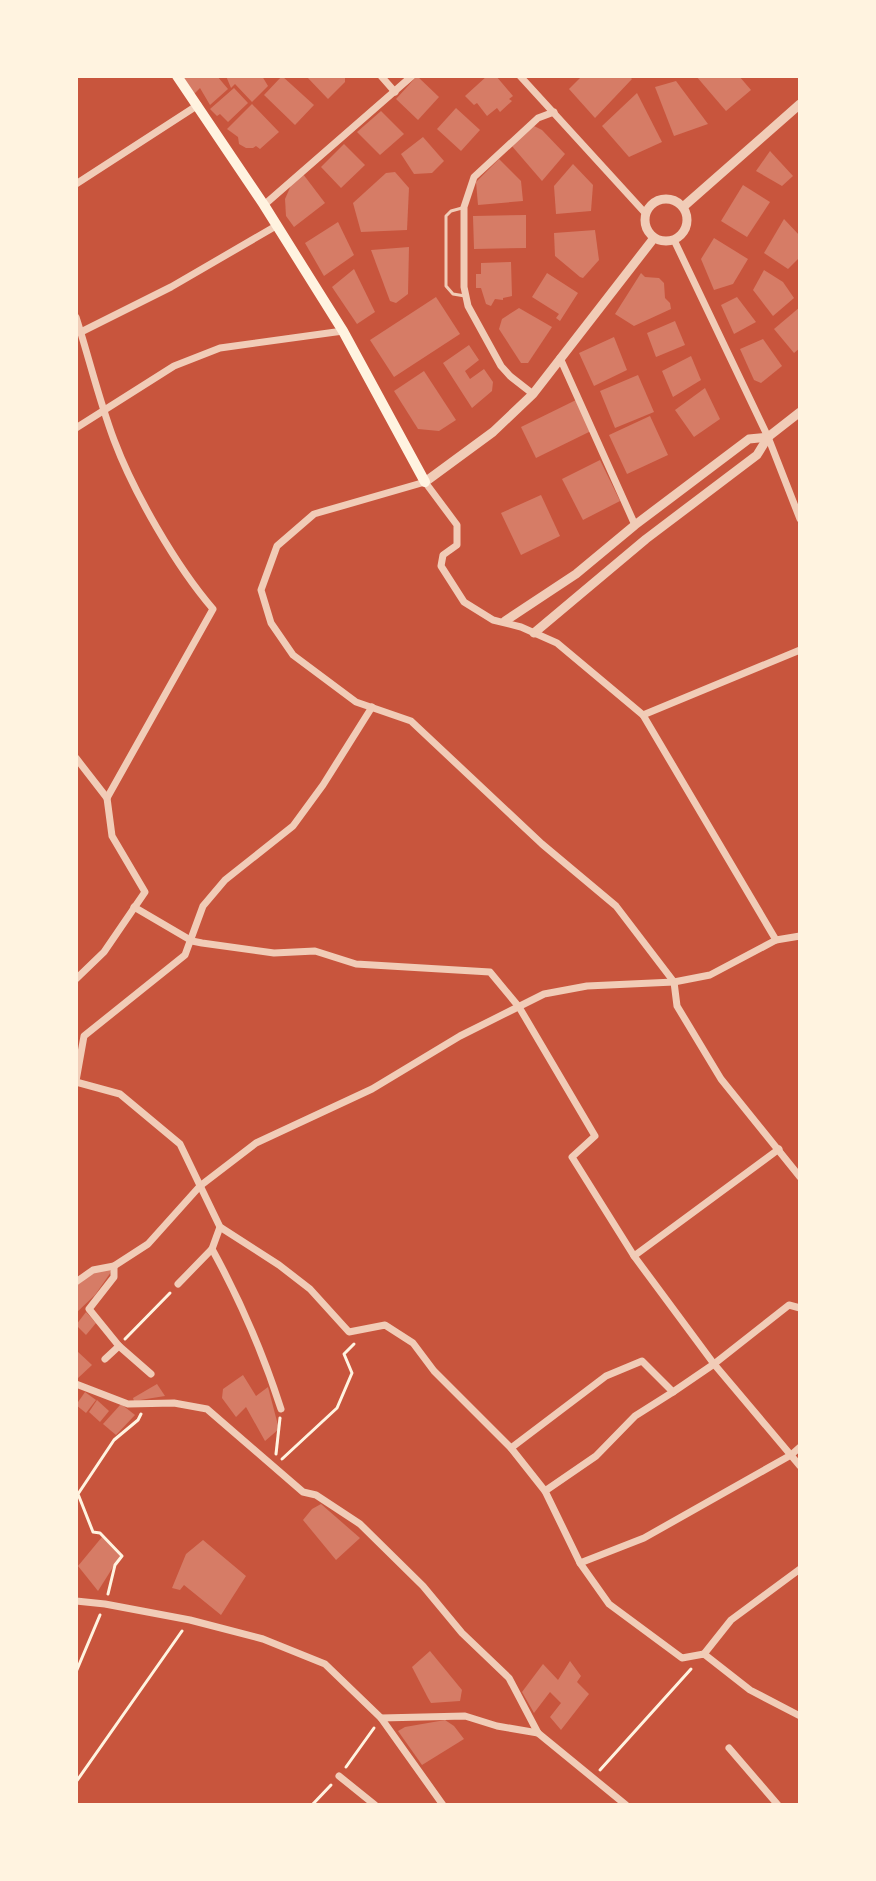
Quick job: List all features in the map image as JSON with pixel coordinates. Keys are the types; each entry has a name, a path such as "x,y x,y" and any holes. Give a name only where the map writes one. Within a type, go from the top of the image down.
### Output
{"main road":[{"path":"177,76 264,205 343,331 425,482"}],"street":[{"path":"381,76 395,92"},
{"path":"264,205 412,76"},
{"path":"520,76 646,214"},
{"path":"683,207 800,104"},
{"path":"76,184 198,105"},
{"path":"533,394 501,366 473,317 465,296 464,207 474,177 538,118 554,112"},
{"path":"670,199 683,207 688,222 681,236 667,242 654,238 646,227 646,214 655,202 670,199"},
{"path":"81,332 171,287 276,226"},
{"path":"654,238 533,394 493,432 425,482 314,514 277,546 261,590 271,623 293,655 356,702 411,721 542,844 616,906 674,982 677,1006 721,1079 800,1177"},
{"path":"674,240 768,437 800,519"},
{"path":"76,317 115,444 149,512 190,582 213,609 107,798"},
{"path":"76,428 174,366 220,348 343,331"},
{"path":"76,359 88,357"},
{"path":"560,358 635,525"},
{"path":"534,633 646,539 757,455 768,437 800,412"},
{"path":"505,621 566,581 749,439 768,437"},
{"path":"425,482 457,525 457,545 443,555 441,566 464,602 493,620 505,621 557,643 643,715 776,940"},
{"path":"566,581 578,597"},
{"path":"643,715 800,650"},
{"path":"372,707 293,826 225,880 203,906 185,955 84,1036 76,1082 120,1094 180,1144 220,1227 310,1289 349,1332 385,1325 413,1343 434,1371 511,1448 545,1491 580,1563 609,1604 682,1658 704,1654 731,1620 800,1569"},
{"path":"76,758 107,798 112,836 145,892 104,952 76,979"},
{"path":"134,907 192,941 274,953 315,951 356,964 490,972 519,1007 595,1136 572,1157 634,1256 714,1364 800,1466"},
{"path":"76,1282 93,1270 114,1266 148,1244 200,1186 256,1143 372,1089 460,1036 544,994 587,986 674,982 710,975 776,940 800,936"},
{"path":"634,1256 779,1149"},
{"path":"178,1284 212,1249 220,1227"},
{"path":"212,1249 269,1370 281,1409"},
{"path":"114,1266 114,1277 89,1309 119,1346 151,1374"},
{"path":"545,1491 596,1456 635,1416 714,1364 789,1305 800,1308"},
{"path":"105,1359 119,1346"},
{"path":"511,1448 606,1376 642,1361 673,1392"},
{"path":"76,1385 128,1404 174,1403 207,1409 303,1492 316,1495 360,1524 423,1586 462,1633 509,1678 538,1733 626,1805"},
{"path":"580,1563 644,1538 800,1447"},
{"path":"76,1601 190,1620 263,1639 325,1664 381,1718 443,1805"},
{"path":"704,1654 750,1690 800,1716"},
{"path":"381,1718 465,1716 497,1726 538,1733"},
{"path":"729,1748 778,1805"},
{"path":"339,1776 375,1805"}],"lane":[{"path":"464,207 446,216 446,286 453,294 465,296"}],"path":[{"path":"119,1346 178,1284"},
{"path":"275,1465 337,1408 352,1373 344,1354 368,1330"},
{"path":"115,1606 114,1598 108,1594 110,1580 122,1556 100,1533 93,1532 78,1494 114,1440 138,1420 147,1404"},
{"path":"275,1465 281,1409"},
{"path":"76,1672 105,1604"},
{"path":"76,1782 190,1620"},
{"path":"593,1778 704,1654"},
{"path":"312,1805 339,1776 381,1718"}],"building":[{"path":"181,76 217,76 228,89 210,105 200,88 193,95"},
{"path":"226,76 262,76 268,86 252,102 235,84 231,88"},
{"path":"282,76 314,105 295,125 264,95"},
{"path":"306,76 345,76 345,82 328,99"},
{"path":"417,76 439,97 418,120 396,99"},
{"path":"487,76 496,76 513,96 500,112 497,108 487,116 477,103 474,105 465,96"},
{"path":"582,76 629,76 632,79 595,118 569,89"},
{"path":"696,76 739,76 751,90 726,111"},
{"path":"676,81 708,124 674,136 655,87"},
{"path":"234,88 248,103 228,122 210,109"},
{"path":"637,93 662,142 629,157 602,126"},
{"path":"252,104 279,132 260,149 239,144 238,137 227,129"},
{"path":"456,108 480,130 461,151 437,129"},
{"path":"381,111 404,134 380,155 357,132"},
{"path":"534,126 565,154 542,181 511,145"},
{"path":"423,137 444,161 432,173 414,174 401,154"},
{"path":"344,144 365,165 341,188 321,167"},
{"path":"770,151 793,176 782,186 756,171"},
{"path":"499,159 521,181 523,201 478,205 476,182"},
{"path":"573,164 593,185 591,211 556,214 554,186"},
{"path":"395,172 409,188 407,230 361,232 353,203 386,173"},
{"path":"303,174 325,203 294,227 286,216 285,199 292,183"},
{"path":"743,185 770,202 747,237 721,221"},
{"path":"526,215 526,248 474,249 473,216"},
{"path":"784,219 800,236 800,257 788,269 764,253"},
{"path":"338,222 354,255 324,276 305,243"},
{"path":"595,230 599,260 583,278 555,256 554,233"},
{"path":"714,238 748,259 733,284 714,290 701,259"},
{"path":"409,247 408,294 396,303 390,301 371,250"},
{"path":"511,262 512,296 495,299 491,306 486,304 481,288 476,288 476,274 481,274 481,263"},
{"path":"354,269 375,312 357,324 332,287"},
{"path":"764,270 783,282 794,298 773,316 753,290"},
{"path":"547,273 578,293 560,321 556,318 559,314 532,297"},
{"path":"641,273 645,277 659,278 664,283 665,298 671,309 634,326 615,314"},
{"path":"436,297 460,334 394,377 370,340"},
{"path":"737,297 756,322 734,334 721,305"},
{"path":"800,307 800,348 794,353 774,329"},
{"path":"519,308 552,327 528,363 521,363 499,329 502,319"},
{"path":"675,321 685,345 656,357 647,333"},
{"path":"614,337 627,370 594,386 579,353"},
{"path":"763,339 782,366 761,383 754,380 740,349"},
{"path":"469,345 479,360 465,371 470,379 484,369 493,382 492,391 472,408 443,363"},
{"path":"691,356 701,380 673,397 662,371"},
{"path":"424,371 456,420 439,431 418,429 394,391"},
{"path":"638,375 654,412 615,428 600,391"},
{"path":"705,388 720,419 694,437 675,410"},
{"path":"576,400 591,431 536,458 521,427"},
{"path":"650,416 668,455 627,474 609,435"},
{"path":"600,460 620,501 583,520 562,479"},
{"path":"541,495 560,536 521,555 501,513"},
{"path":"110,1269 95,1295 76,1313 76,1286 94,1272"},
{"path":"86,1312 96,1323 86,1335 76,1325"},
{"path":"76,1350 92,1365 77,1379 76,1377"},
{"path":"243,1375 256,1396 268,1387 279,1429 265,1441 246,1407 236,1417 222,1398 223,1389"},
{"path":"157,1384 165,1396 134,1401 133,1398"},
{"path":"85,1392 96,1400 86,1413 76,1405"},
{"path":"97,1400 109,1411 100,1422 89,1412"},
{"path":"121,1404 135,1415 116,1435 103,1424"},
{"path":"321,1504 360,1538 336,1560 303,1520"},
{"path":"102,1537 120,1556 98,1591 78,1566"},
{"path":"203,1540 246,1576 221,1615 184,1585 180,1590 172,1588 186,1554"},
{"path":"430,1651 462,1690 460,1701 431,1703 428,1698 412,1667"},
{"path":"570,1661 581,1676 577,1682 589,1694 561,1730 550,1717 561,1703 550,1692 534,1713 522,1692 543,1664 558,1680"},
{"path":"445,1720 464,1739 422,1765 398,1731"}]}
